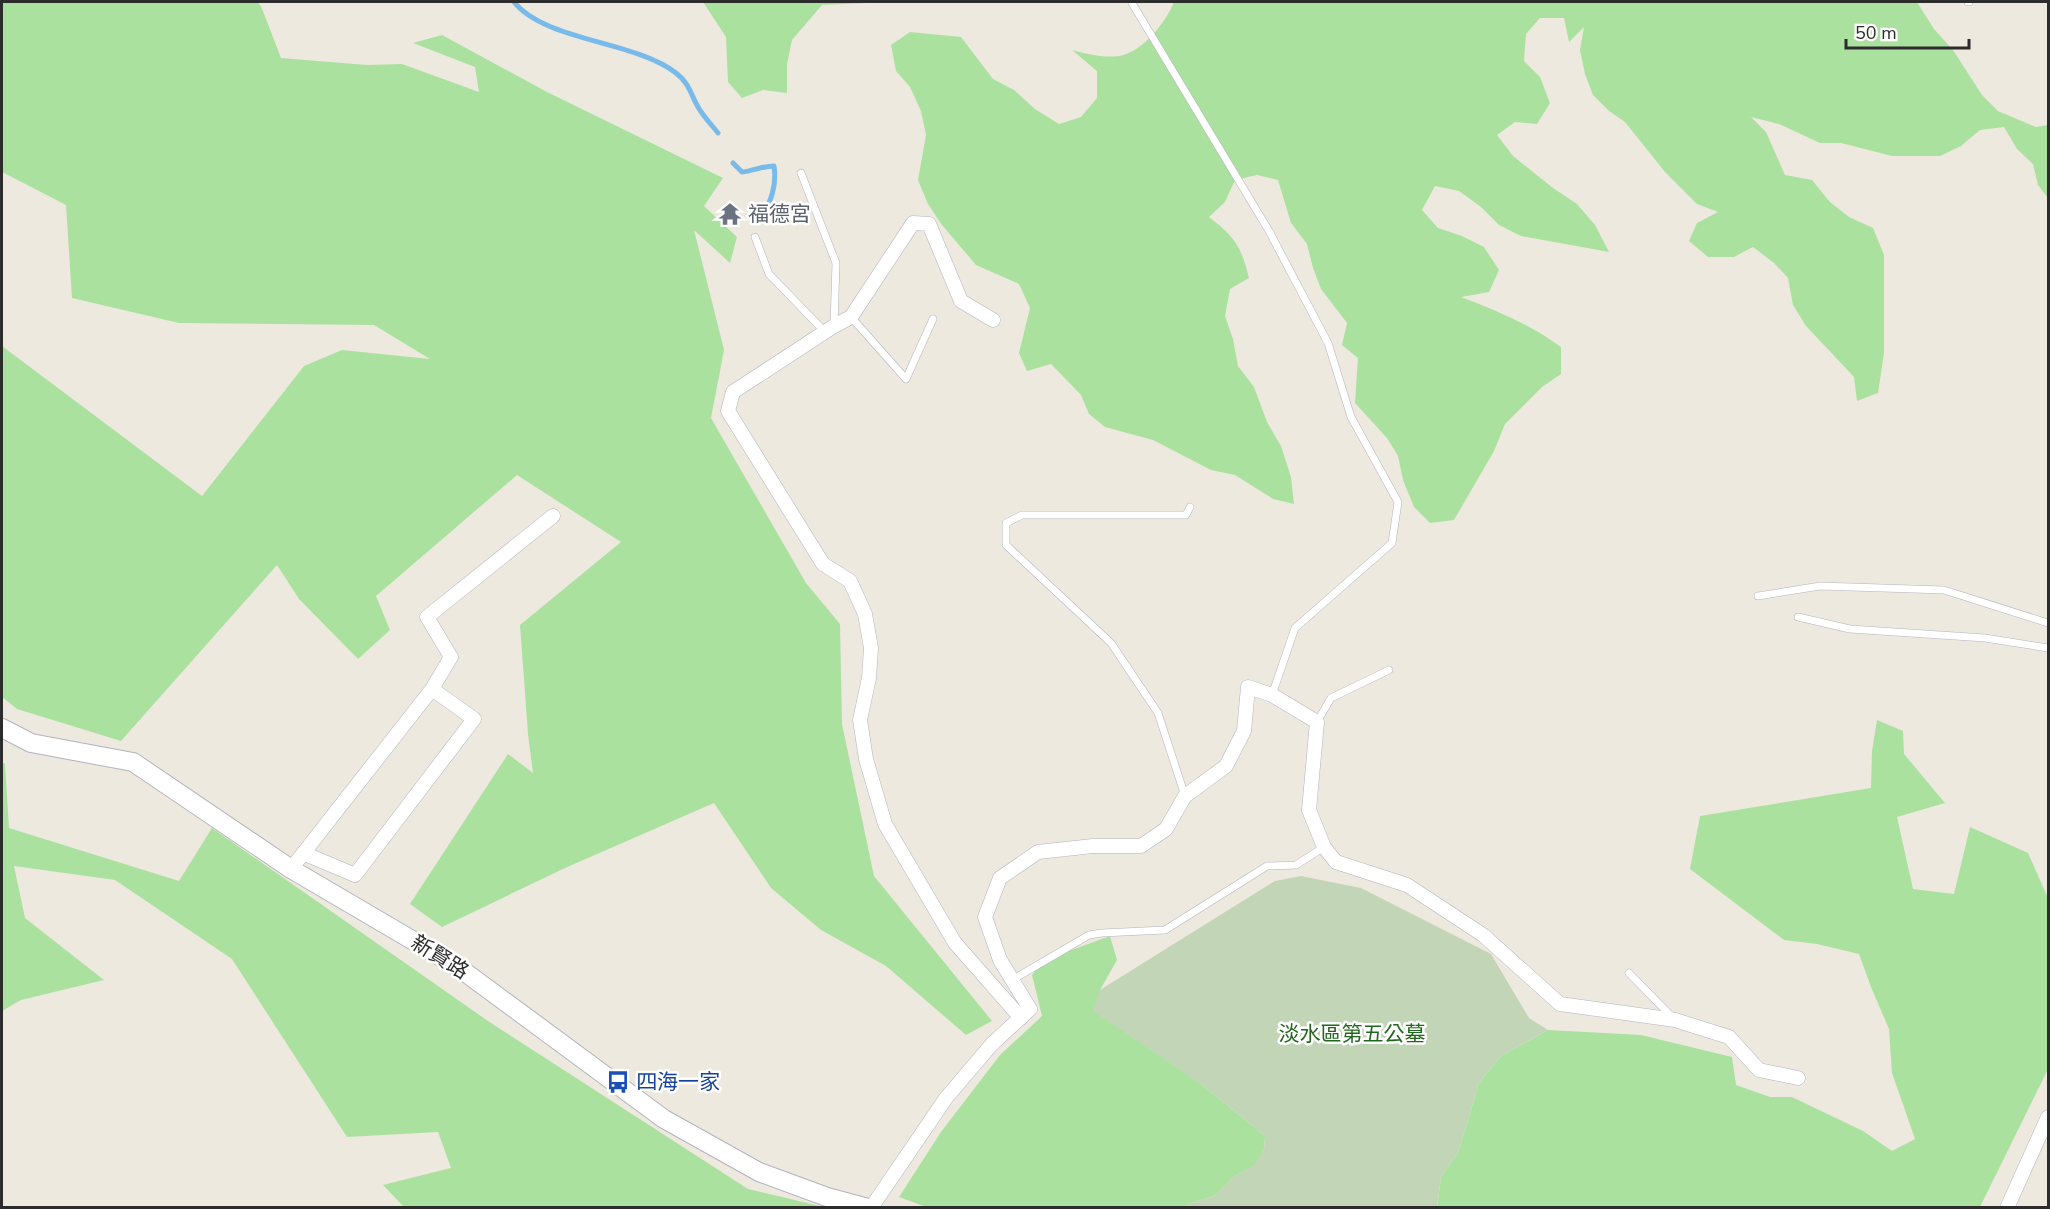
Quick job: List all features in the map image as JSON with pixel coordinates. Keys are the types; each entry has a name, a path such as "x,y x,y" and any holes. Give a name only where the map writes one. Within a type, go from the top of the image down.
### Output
{"street":[{"path":"993,320 961,301 929,224 913,223 851,317 733,392 728,411 823,564 850,581 865,614 871,648 869,678 860,720 866,759 885,824 955,943 1021,1018"},
{"path":"291,869 432,689 451,657 427,617 554,516"},
{"path":"869,1208 946,1098 992,1044 1030,1010 1000,960 985,916 1000,878 1038,852 1093,846 1141,846 1166,829 1185,796 1226,766 1244,731 1248,687 1272,695 1317,722 1310,810 1324,847 1336,862 1407,885 1483,935 1560,1004 1675,1020 1729,1036 1759,1070 1798,1078"},
{"path":"303,853 355,875 474,719 432,689"},
{"name":"新賢路","path":"2,728 31,743 133,762 291,869 458,967 664,1119 759,1172 827,1197 869,1208"},
{"path":"2007,1208 2049,1117"}],"lane":[{"path":"1132,3 1274,241 1328,343 1351,417 1398,502 1392,543 1295,628 1272,695"},
{"path":"801,173 836,262 830,330"},
{"path":"755,237 769,274 830,330"},
{"path":"851,317 906,379 933,319"},
{"path":"1185,796 1158,713 1111,643 1006,545 1006,523 1022,515 1186,515 1190,507"},
{"path":"1758,596 1820,586 1944,590 2049,623"},
{"path":"1798,617 1850,629 1985,638 2049,648"},
{"path":"1317,722 1331,698 1389,670"},
{"path":"1012,980 1089,935 1165,930 1267,866 1296,865 1324,847"},
{"path":"1629,973 1675,1020"}],"green space":[{"path":"2,2 257,2 261,6 281,58 367,65 402,64 479,92 475,67 413,43 442,35 547,92 723,178 704,206 737,237 730,263 694,230 724,350 711,418 806,583 840,624 842,724 874,876 992,1021 966,1035 886,966 821,930 771,888 714,803 565,868 442,927 410,904 508,754 533,773 520,625 621,542 517,475 376,596 390,630 358,659 299,599 277,565 121,741 17,709 2,697 2,346 202,496 304,366 342,350 430,359 374,325 179,323 72,298 66,205 2,172"},
{"path":"703,2 867,3 822,5 792,40 787,64 787,93 763,90 742,98 728,82 726,37"},
{"path":"1174,2 1917,2 1934,29 1953,50 1982,95 1998,111 2036,127 2048,125 2048,198 2038,185 2033,164 2017,149 2004,127 1980,130 1961,146 1940,156 1892,156 1841,143 1820,143 1779,124 1751,117 1766,132 1785,175 1812,180 1830,202 1849,217 1873,228 1884,255 1884,353 1878,393 1857,401 1854,377 1806,326 1793,305 1788,278 1774,263 1753,247 1734,257 1708,257 1689,241 1697,223 1718,212 1697,204 1665,172 1625,122 1609,111 1593,95 1585,74 1580,50 1584,27 1569,42 1564,18 1540,18 1526,34 1524,61 1540,77 1550,103 1537,124 1515,122 1497,135 1513,156 1577,204 1595,225 1609,252 1521,236 1499,225 1481,207 1459,191 1435,186 1422,210 1438,228 1484,247 1499,270 1489,292 1461,297 1525,325 1561,347 1561,374 1542,387 1505,424 1494,451 1454,520 1430,523 1414,507 1403,480 1398,456 1387,438 1355,403 1358,358 1342,345 1347,323 1321,289 1307,244 1291,223 1278,180 1257,175 1235,180 1225,202 1209,217 1236,243 1246,267 1249,278 1230,289 1225,316 1233,339 1238,366 1254,387 1267,422 1281,446 1291,477 1294,504 1273,499 1235,475 1211,470 1153,440 1105,427 1089,414 1081,395 1051,364 1027,371 1019,353 1030,308 1019,284 976,265 942,225 928,204 918,180 926,135 921,111 910,87 896,71 891,45 910,32 961,37 993,79 1014,90 1035,109 1059,124 1081,117 1097,98 1097,71 1072,50 1089,54 1119,56 1137,49 1159,27"},
{"path":"1877,720 1903,731 1904,754 1945,803 1897,817 1913,889 1954,894 1970,827 2028,853 2048,898 2048,1069 1980,1207 1437,1208 1441,1177 1458,1153 1479,1083 1501,1056 1548,1030 1641,1035 1732,1057 1736,1085 1770,1097 1792,1097 1863,1131 1892,1151 1915,1139 1892,1073 1889,1029 1859,954 1817,944 1784,940 1690,869 1700,816 1871,788 1872,751"},
{"path":"2,762 5,764 9,828 179,881 212,828 488,1021 748,1189 824,1207 404,1207 383,1185 451,1168 438,1132 347,1137 232,959 115,880 14,866 25,918 104,980 21,1000 2,1011"},
{"name":"淡水區第五公墓","path":"1301,876 1361,888 1491,954 1529,1018 1548,1030 1501,1056 1479,1083 1458,1153 1441,1177 1437,1207 1187,1207 1188,1204 1214,1196 1235,1176 1254,1165 1264,1150 1265,1136 1201,1084 1093,1011 1100,990 1275,881"},
{"path":"1110,936 1117,960 1100,990 1201,1084 1265,1136 1264,1150 1255,1165 1235,1176 1214,1196 1188,1204 1187,1207 929,1208 899,1197 941,1132 1000,1055 1042,1016 1032,975 1044,960"}],"waterway":[{"path":"514,2 528,15 547,25 659,62 681,77 700,110 718,133"},
{"path":"733,163 742,172 774,166 775,180 772,193 761,219"}],"place":[{"name":"福德宮","path":"730,214"},
{"name":"四海一家","path":"618,1082"}]}
